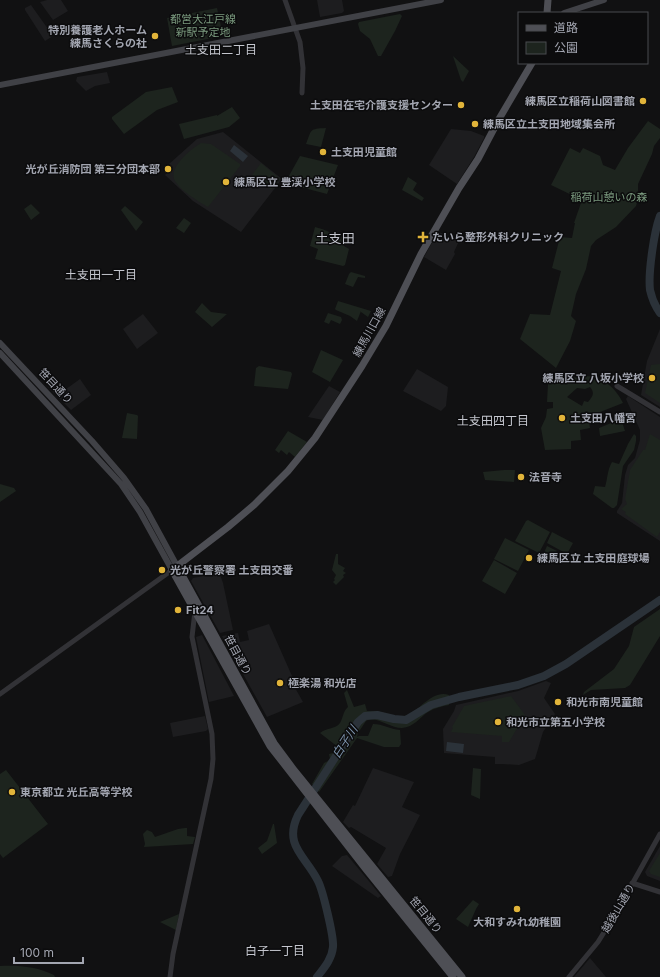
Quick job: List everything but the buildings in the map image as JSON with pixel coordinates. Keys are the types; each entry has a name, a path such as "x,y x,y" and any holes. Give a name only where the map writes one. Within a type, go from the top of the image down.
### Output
{"main road":[{"path":"0,85 441,0"},
{"path":"547,12 548,0"},
{"path":"567,12 604,0"},
{"name":"練馬川口線","path":"175,568 228,527 264,496 297,461 315,438 386,326 421,254 459,188 478,159 531,64"},
{"name":"笹目通り","path":"0,343 128,481 146,509 195,612 270,746 462,977"},
{"name":"笹目通り","path":"0,353 121,484 197,601 274,743 308,792"},
{"name":"笹目通り","path":"319,805 454,977"}],"street":[{"path":"285,0 300,42 302,55 302,93"},
{"path":"617,386 660,412"},
{"path":"0,694 175,568"},
{"path":"170,977 173,954 211,779 213,759 212,734 192,636 197,601"},
{"name":"越後山通り","path":"569,977 598,942 660,834"},
{"path":"632,882 660,892"}],"shaded area":[{"path":"47,0 61,0 68,11 53,20 40,2"},
{"path":"317,0 342,0 344,11 342,13 320,17"},
{"path":"31,5 53,36 45,41 25,10 25,8"},
{"path":"107,72 110,83 95,86 86,91 76,81 77,77"},
{"path":"451,129 471,131 484,136 474,157 457,184 429,165"},
{"name":"練馬区立 豊渓小学校","path":"223,132 282,179 241,232 193,201 165,175 173,167 169,164 197,139"},
{"path":"234,145 248,156 243,162 230,151"},
{"path":"438,232 459,241 454,252 455,254 446,270 424,257"},
{"path":"143,314 158,333 137,349 123,329"},
{"name":"練馬区立 八坂小学校","path":"660,329 660,407 641,395 647,361"},
{"path":"417,369 448,387 446,406 441,411 403,391"},
{"path":"80,379 91,395 71,410 48,387 53,383 62,392"},
{"path":"329,386 340,392 323,420 308,417"},
{"path":"628,396 660,417 660,541 617,513 622,503 625,475 628,465 635,458 640,440 640,430 626,399"},
{"path":"218,569 223,583 233,630 220,633 191,581 193,578 204,576"},
{"path":"269,624 296,685 294,686 303,702 267,717 222,636 238,633 240,642 249,640 247,631"},
{"path":"202,635 234,696 209,702 196,637"},
{"name":"和光市立第五小学校","path":"546,681 551,683 544,698 555,714 543,732 535,759 519,765 495,764 495,757 444,753 443,729 456,705 518,691"},
{"path":"205,716 208,729 206,731 173,737 170,723"},
{"path":"447,742 464,744 463,753 446,751"},
{"path":"373,768 414,782 402,807 420,815 400,854 392,876 388,877 377,864 386,848 351,827 349,828 343,822 353,805 355,806"},
{"path":"660,846 660,881 647,876 645,872"},
{"path":"347,855 381,896 378,898 332,866 342,856"},
{"path":"590,958 606,977 574,977"}],"green space":[{"name":"都営大江戸線 新駅予定地","path":"217,8 223,36 172,46 167,18"},
{"path":"400,14 402,16 395,31 381,56 378,56 370,39 360,31 358,24 359,22"},
{"path":"453,56 469,71 463,82 461,80"},
{"path":"172,87 178,102 157,110 124,134 112,119 112,117 146,92"},
{"path":"232,107 240,118 229,127 184,139 179,124 217,116"},
{"name":"稲荷山憩いの森","path":"648,121 660,129 660,138 654,146 652,154 638,184 638,199 636,206 616,227 596,240 591,246 586,269 576,294 571,316 576,321 570,341 556,368 520,339 530,314 550,315 561,271 552,268 560,237 572,238 574,223 582,200 551,185 570,148 580,153 583,148 600,156 603,165 615,170 628,148"},
{"path":"326,128 321,147 306,144 312,131"},
{"path":"201,143 211,144 240,164 208,207 184,191 174,179 175,169 178,163 192,149"},
{"path":"300,156 338,165 327,194 285,183"},
{"path":"261,163 280,179 272,189 252,175"},
{"path":"408,177 417,183 413,190 424,198 422,201 402,190"},
{"path":"31,204 40,213 31,220 24,209"},
{"path":"125,206 143,222 136,231 121,210"},
{"path":"184,218 191,223 184,233 176,228"},
{"path":"315,227 346,239 344,246 349,249 345,265 343,266 315,259 318,249 310,246"},
{"path":"351,272 365,276 365,278 358,277 353,287 345,284"},
{"path":"338,301 371,311 368,317 361,311 357,321 335,309"},
{"path":"202,303 211,312 227,314 212,327 195,312"},
{"path":"328,313 341,317 342,320 340,324 331,320 329,324 324,322"},
{"path":"321,350 343,360 330,382 312,372"},
{"path":"660,364 660,403 645,393 651,365"},
{"path":"259,366 291,372 292,374 288,389 254,386 256,368"},
{"path":"585,376 597,378 608,384 616,392 623,403 590,416 588,415 590,428 580,430 581,440 571,441 571,449 545,450 541,428 546,417 547,409 553,408 553,402 547,402 548,384 551,381","holes":["590,387 592,389 592,396 588,402 584,401 582,406 567,397 577,388 585,389"]},
{"path":"127,413 138,416 137,439 122,438"},
{"path":"621,419 625,431 600,436 599,428"},
{"path":"288,431 307,442 295,457 289,452 287,455 281,450 279,453 275,450"},
{"path":"634,434 636,436 636,441 634,450 623,466 617,505 612,508 593,494 595,486 605,487 610,465 612,462 619,464"},
{"path":"650,434 660,440 660,532 657,537 625,514 626,512 621,509 627,504 625,499 630,470 643,450 645,450"},
{"path":"515,470 514,482 485,480 483,472"},
{"path":"0,484 14,488 16,491 0,502"},
{"path":"528,520 550,532 539,553 515,541"},
{"path":"552,532 573,543 567,554 547,543"},
{"path":"505,538 529,550 518,571 494,559"},
{"path":"547,546 557,551 553,561 543,555"},
{"path":"336,554 338,554 338,564 345,568 343,571 346,573 336,585 333,582 336,575 332,570"},
{"path":"494,560 517,573 505,594 482,581"},
{"path":"660,609 660,636 630,685 625,688 591,690 583,695 584,692 614,669 629,646 634,627"},
{"path":"347,690 354,707 365,704 367,711 377,711 400,717 408,715 427,700 438,695 449,695 449,705 438,707 425,714 410,726 402,728 374,720 366,721 357,737 368,736 373,724 377,724 400,730 401,744 399,747 384,747 357,738 319,792 312,784 324,763 330,759 329,754 333,753 338,747 320,733 340,723 345,710 348,707 344,693"},
{"path":"511,696 525,715 509,742 502,742 502,736 451,732 452,727 464,706"},
{"path":"473,768 481,769 480,799 471,795"},
{"name":"東京都立 光丘高等学校","path":"6,770 48,824 3,858 0,854 0,774"},
{"path":"273,824 277,843 262,854 258,848 267,841"},
{"path":"187,828 187,836 195,837 193,844 144,847 145,844 143,834 147,830 152,832 155,837 178,829"},
{"path":"660,853 660,877 651,874 649,871"},
{"path":"473,900 479,904 468,927 456,919"},
{"path":"179,914 176,930 160,922"},
{"path":"0,966 35,968 48,972 55,977 0,977"}],"waterway":[{"name":"白子川","path":"660,216 652,253 650,274 650,290 655,305 660,313"},
{"name":"白子川","path":"317,977 331,955 333,947 332,934 318,881 295,843 293,835 294,826 298,815 358,722 365,716 377,715 406,720 431,705 459,697 518,685 544,676 566,664 660,600"}],"place":[{"name":"特別養護老人ホーム 練馬さくらの社","path":"155,36"},
{"name":"練馬区立稲荷山図書館","path":"643,101"},
{"name":"土支田在宅介護支援センター","path":"461,105"},
{"name":"練馬区立土支田地域集会所","path":"475,124"},
{"name":"土支田児童館","path":"323,152"},
{"name":"光が丘消防団 第三分団本部","path":"168,169"},
{"name":"練馬区立 豊渓小学校","path":"226,182"},
{"name":"たいら整形外科クリニック","path":"423,237"},
{"name":"練馬区立 八坂小学校","path":"652,378"},
{"name":"土支田八幡宮","path":"562,418"},
{"name":"法音寺","path":"521,477"},
{"name":"練馬区立 土支田庭球場","path":"529,558"},
{"name":"光が丘警察署 土支田交番","path":"162,570"},
{"name":"Fit24","path":"178,610"},
{"name":"極楽湯 和光店","path":"280,683"},
{"name":"和光市南児童館","path":"558,702"},
{"name":"和光市立第五小学校","path":"498,722"},
{"name":"東京都立 光丘高等学校","path":"12,792"},
{"name":"大和すみれ幼稚園","path":"517,909"}],"district":[{"name":"土支田二丁目","path":"221,50"},
{"name":"土支田","path":"335,238"},
{"name":"土支田一丁目","path":"101,275"},
{"name":"土支田四丁目","path":"493,421"},
{"name":"白子一丁目","path":"275,951"}]}
